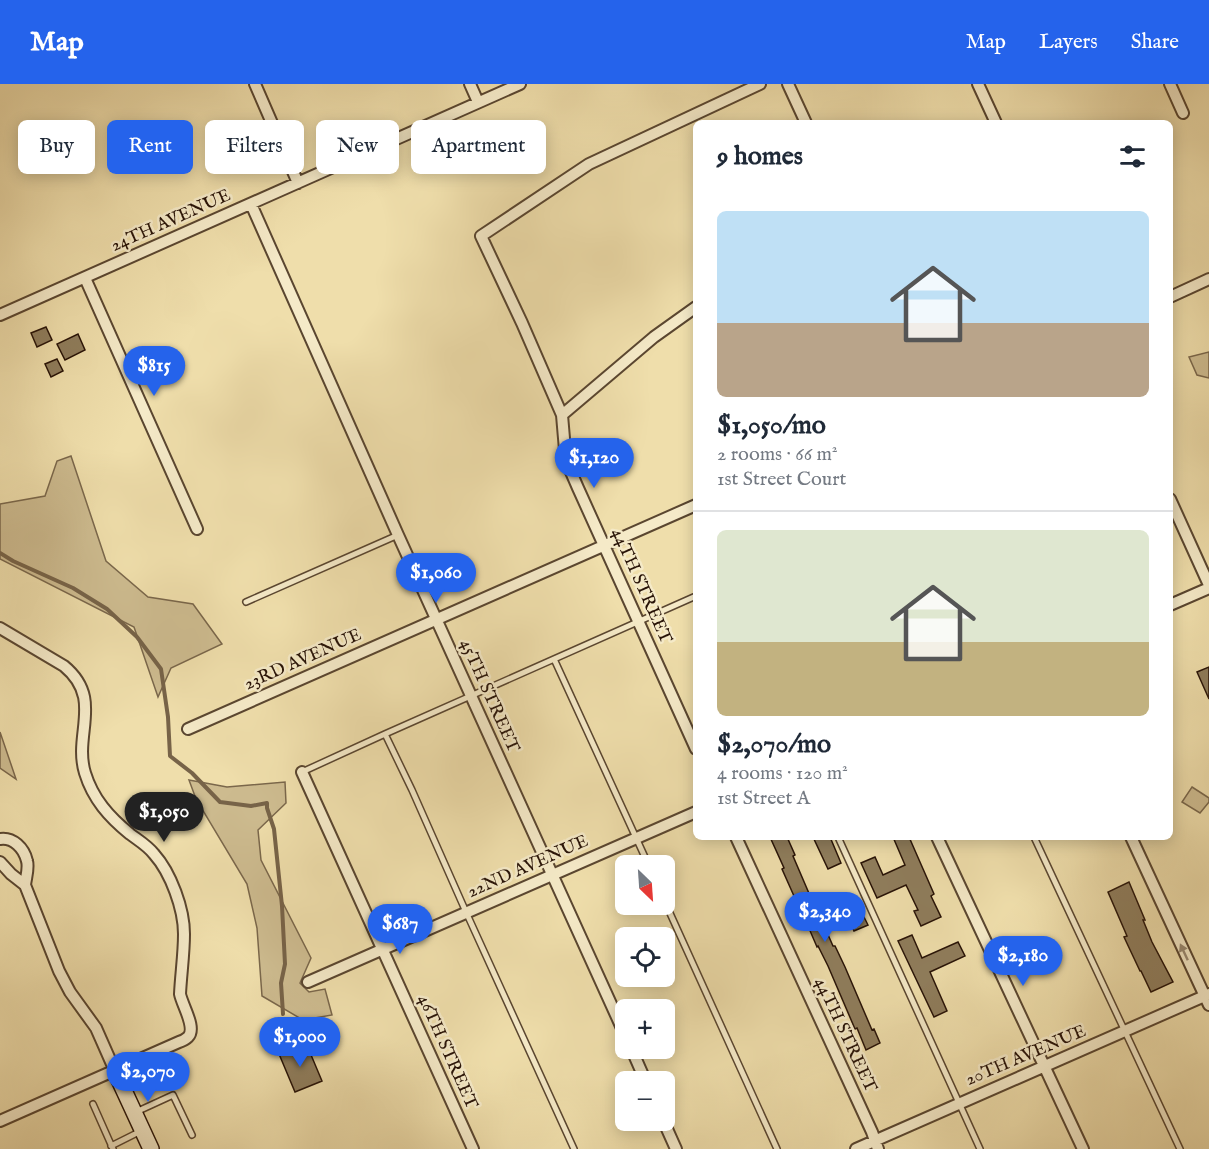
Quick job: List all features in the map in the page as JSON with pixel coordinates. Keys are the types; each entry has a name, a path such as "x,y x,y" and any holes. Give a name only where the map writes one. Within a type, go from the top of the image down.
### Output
{"street":[{"path":"255,84 298,183"},
{"path":"470,84 478,102"},
{"name":"24TH AVENUE","path":"0,315 520,84"},
{"name":"44TH STREET","path":"693,742 568,465 562,415 481,236 589,164 760,84"},
{"path":"788,84 805,120"},
{"path":"978,84 995,120"},
{"path":"1170,84 1183,113"},
{"name":"45TH STREET","path":"251,204 436,620 615,1013"},
{"path":"85,278 196,529"},
{"path":"1173,296 1209,279"},
{"path":"562,415 634,352 693,309"},
{"name":"23RD AVENUE","path":"188,729 693,506"},
{"path":"1173,506 1209,587 1173,604"},
{"path":"0,628 64,666 72,672 82,688 86,709 82,765 89,787 108,814 154,853 168,876 181,912 184,935 180,994 189,1018 191,1032 188,1037 179,1042 0,1121"},
{"name":"46TH STREET","path":"302,772 473,1149"},
{"name":"22ND AVENUE","path":"308,982 693,813"},
{"path":"0,839 8,838 25,854 28,869 25,885"},
{"name":"44TH STREET","path":"737,840 877,1145"},
{"path":"938,840 1083,1149"},
{"path":"1132,840 1208,999"},
{"path":"0,862 25,885 59,971 70,992 96,1028 151,1149"},
{"name":"20TH AVENUE","path":"856,1149 877,1145 959,1103 1125,1031 1208,999"},
{"path":"668,1131 676,1149"}],"lane":[{"path":"246,602 398,535"},
{"path":"302,772 693,597"},
{"path":"554,659 644,855"},
{"path":"385,734 574,1149"},
{"path":"839,840 980,1149"},
{"path":"1035,840 1179,1149"},
{"path":"671,915 777,1149"},
{"path":"134,1112 173,1095 192,1135"},
{"path":"93,1104 112,1148 142,1130"}],"shaded area":[{"path":"1209,352 1209,378 1197,375 1189,357"},
{"path":"71,456 106,561 148,597 193,604 222,644 171,668 158,697 134,627 0,559 0,504 45,496 57,461"},
{"path":"0,732 16,779 0,768"},
{"path":"189,780 227,787 285,782 286,803 258,830 261,860 311,958 300,983 309,992 325,989 332,1015 303,1020 262,996 257,928 247,884 196,799"},
{"path":"1192,787 1209,798 1209,802 1200,813 1182,802"}],"building":[{"path":"46,327 52,340 37,347 31,333"},
{"path":"78,334 85,350 65,360 57,344"},
{"path":"57,359 63,371 51,377 45,364"},
{"path":"1209,667 1209,699 1197,672"},
{"path":"771,840 788,840 814,905 845,967 872,1030 874,1029 880,1043 866,1050 798,905 782,869 784,868"},
{"path":"814,840 831,840 841,863 828,869"},
{"path":"894,840 910,840 934,894 931,896 941,917 921,926 914,911 918,910 906,885 877,898 861,863 875,857 883,875 905,865"},
{"path":"1129,882 1152,942 1173,982 1151,992 1124,937 1127,936 1108,892"},
{"path":"862,913 868,925 854,931 849,919"},
{"path":"912,935 922,958 958,942 965,956 930,972 947,1011 934,1017 898,941"},
{"path":"306,1043 322,1081 295,1092 279,1054"}],"waterway":[{"path":"0,553 73,588 107,609 137,637 161,669 168,717 170,756 192,773 220,802 251,806 267,803 274,829 282,906 285,964 281,983 283,1014"}]}
